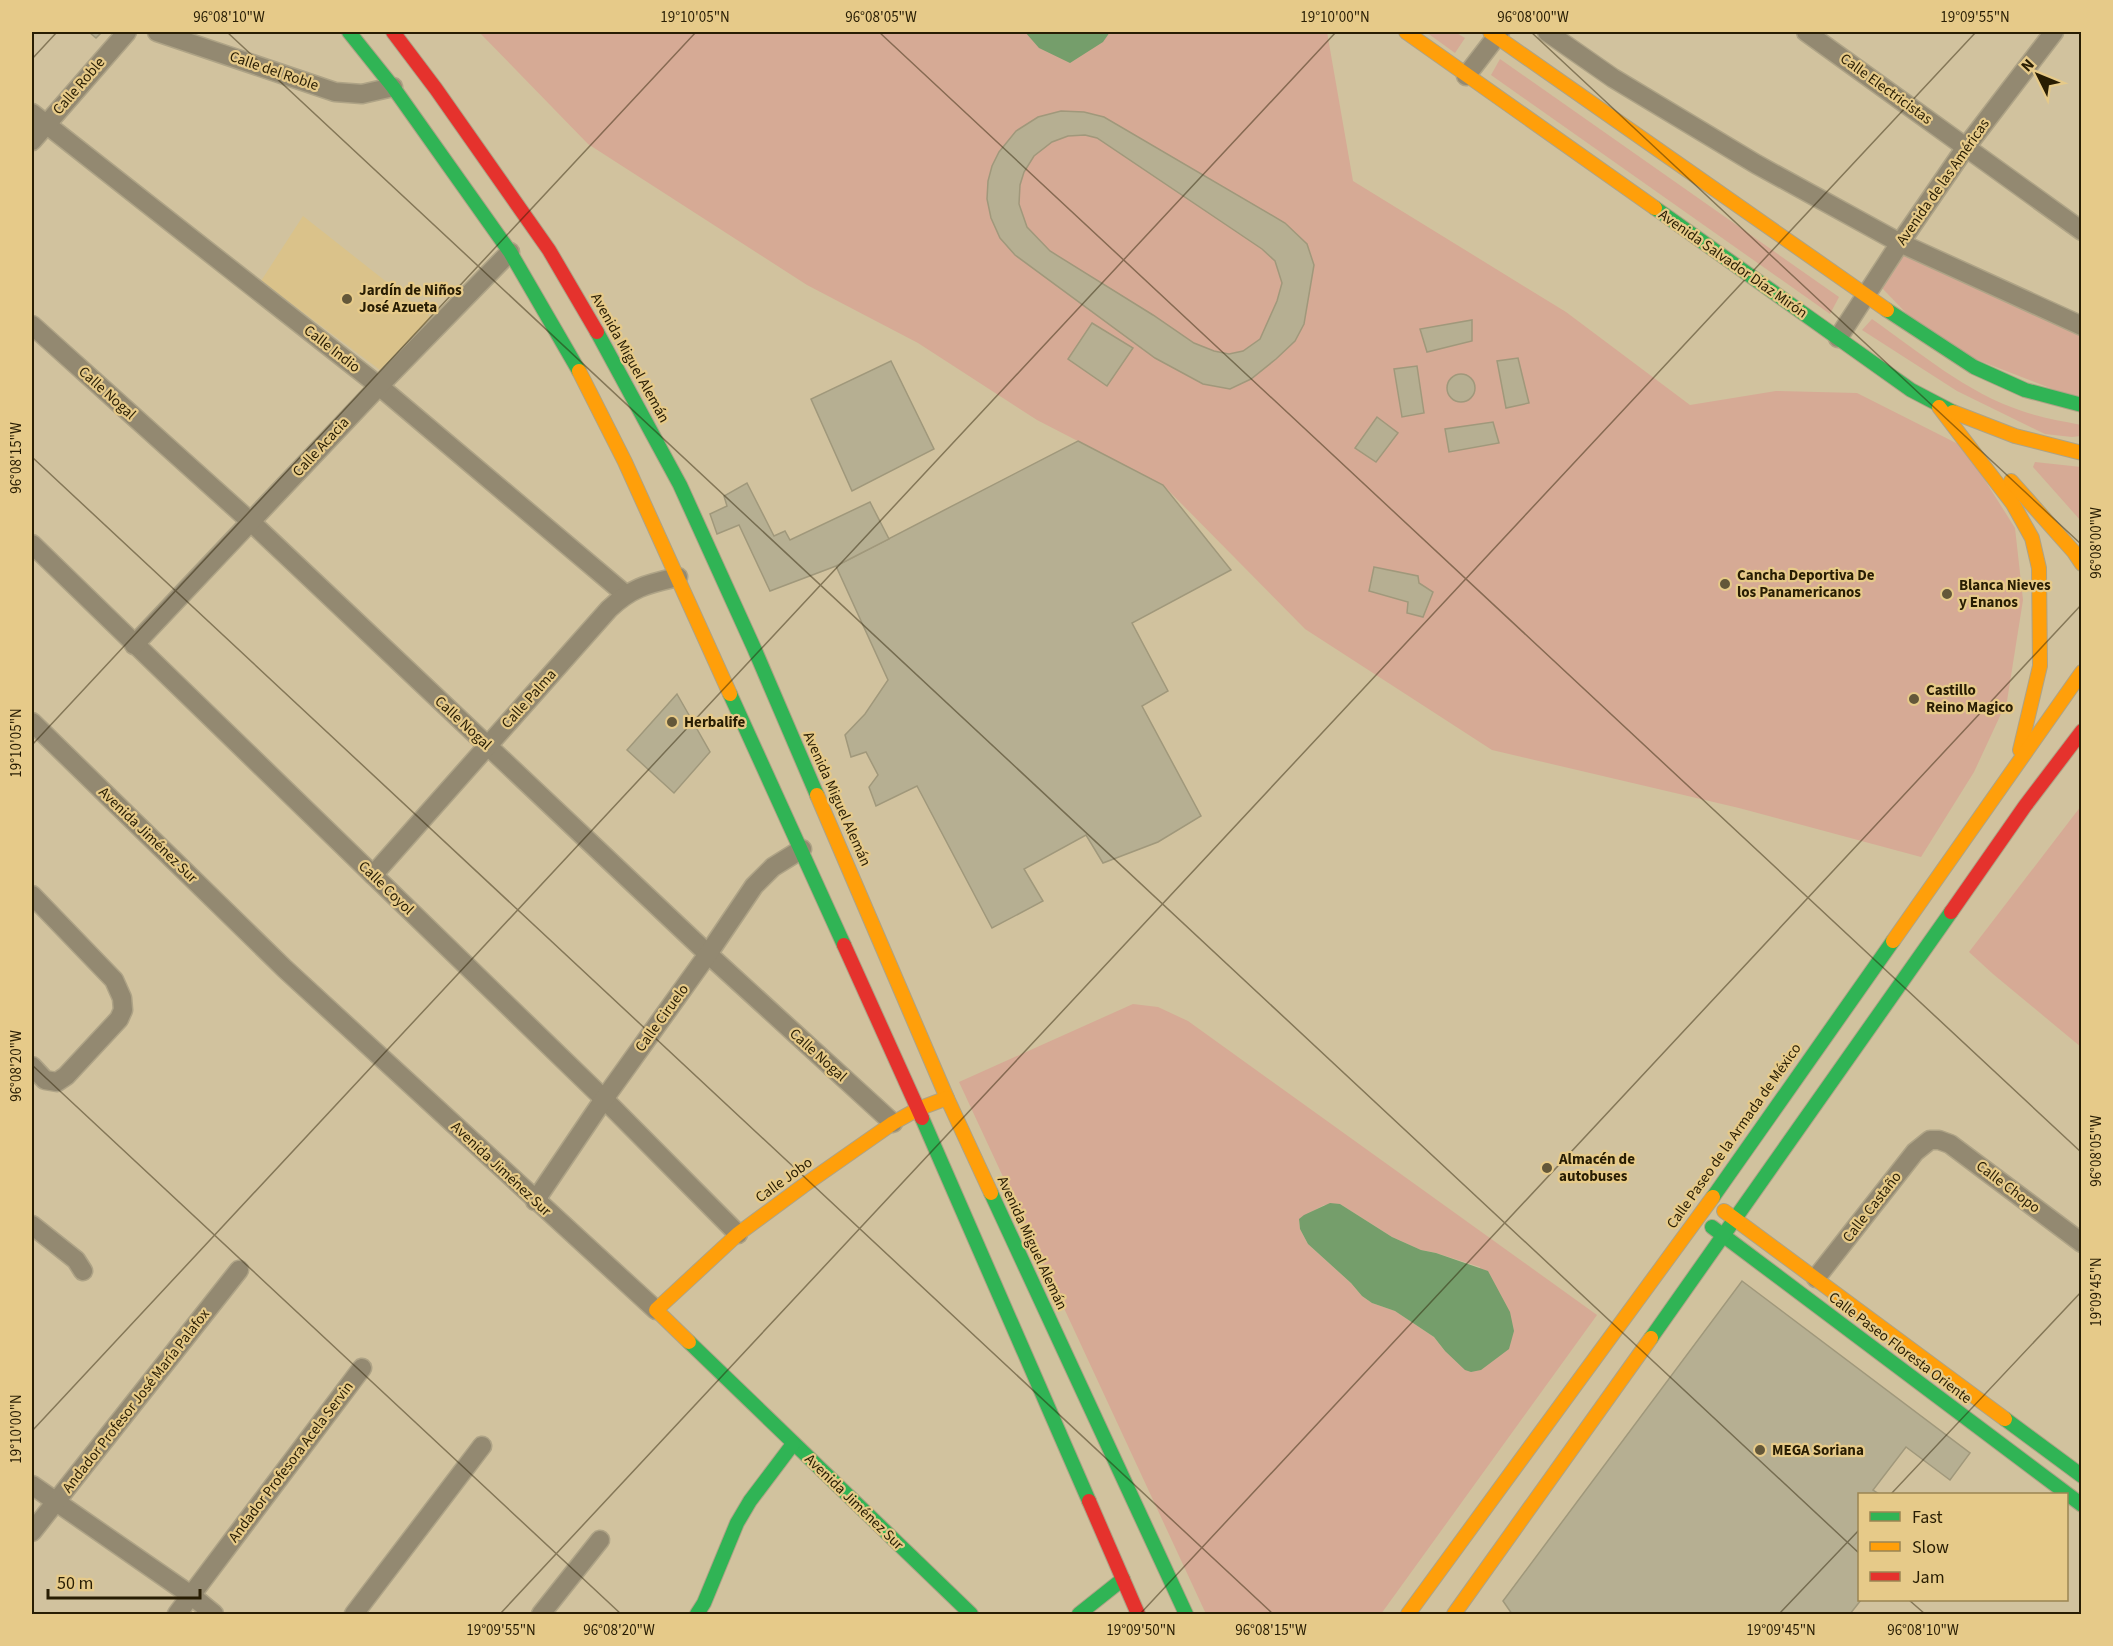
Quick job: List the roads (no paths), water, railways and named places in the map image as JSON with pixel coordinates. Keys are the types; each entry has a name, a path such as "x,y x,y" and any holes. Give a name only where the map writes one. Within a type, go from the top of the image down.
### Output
{"main road":[{"path":"349,32 393,87 510,252 584,380 625,462 918,1109 1138,1614"},
{"name":"Avenida Miguel Alemán","path":"393,32 436,88 549,250 621,374 680,485 754,648 947,1098 1186,1614"},
{"name":"Avenida Salvador Díaz Mirón","path":"1406,32 1939,407 2029,442 2082,453"},
{"path":"1495,33 1866,296 1974,367 2025,390 2082,405"},
{"path":"1939,407 2013,504 2032,538 2039,568 2042,625 2040,666 2017,762"},
{"path":"1970,448 1996,464 2082,564"},
{"name":"Calle Paseo de la Armada de México","path":"1408,1614 1564,1429 1635,1330 1698,1217 2082,672"},
{"name":"Calle Paseo de la Armada de México","path":"1455,1614 1564,1429 1635,1330 1724,1236 2025,806 2082,731"},
{"name":"Calle Jobo","path":"656,1310 738,1234 893,1123 918,1109 947,1098"},
{"name":"Calle Paseo Floresta Oriente","path":"1710,1201 2082,1476"},
{"name":"Calle Paseo Floresta Oriente","path":"1698,1217 2066,1493"},
{"name":"Avenida Jiménez Sur","path":"656,1310 960,1611"},
{"path":"697,1614 704,1603 737,1523 750,1501 793,1444"},
{"name":"Calle Paseo Floresta Oriente","path":"2068,1494 2082,1505"},
{"path":"1079,1614 1123,1579"}],"street":[{"name":"Calle Roble","path":"32,141 39,119 127,32"},
{"name":"Calle del Roble","path":"157,32 335,92 362,94 393,87"},
{"path":"1546,32 1613,78 1900,243 2082,326"},
{"name":"Calle Electricistas","path":"1806,32 2082,231"},
{"path":"1466,76 1495,33"},
{"name":"Avenida de las Américas","path":"1838,338 1966,147 2051,33"},
{"name":"Calle Indio","path":"39,119 379,386 625,594"},
{"name":"Calle Acacia","path":"134,645 379,386 510,252"},
{"name":"Calle Nogal","path":"32,326 251,522 708,954 893,1123"},
{"name":"Calle Coyol","path":"32,544 604,1099 738,1234"},
{"name":"Calle Palma","path":"373,875 609,609 625,594 647,584 678,577"},
{"name":"Avenida Jiménez Sur","path":"32,722 280,963 535,1201 656,1310"},
{"name":"Calle Ciruelo","path":"535,1201 754,886 773,867 802,849"},
{"path":"32,895 114,980 122,998 123,1010 119,1019 66,1077 57,1082 45,1080 32,1066"},
{"name":"Calle Chopo","path":"1930,1140 1940,1140 1950,1144 2082,1242"},
{"name":"Calle Castaño","path":"1816,1278 1915,1152 1930,1140"},
{"path":"32,1225 76,1260 82,1271"},
{"name":"Andador Profesor José María Palafox","path":"32,1532 239,1270"},
{"name":"Andador Profesora Acela Servin","path":"177,1614 362,1368"},
{"path":"354,1614 482,1446"},
{"path":"32,1485 192,1596 214,1614"},
{"path":"541,1614 600,1540"}],"place":[{"name":"Jardín de Niños José Azueta","path":"347,299"},
{"name":"Cancha Deportiva De los Panamericanos","path":"1725,584"},
{"name":"Blanca Nieves y Enanos","path":"1947,594"},
{"name":"Castillo Reino Magico","path":"1914,699"},
{"name":"Herbalife","path":"672,722"},
{"name":"Almacén de autobuses","path":"1547,1168"},
{"name":"MEGA Soriana","path":"1760,1450"}]}
